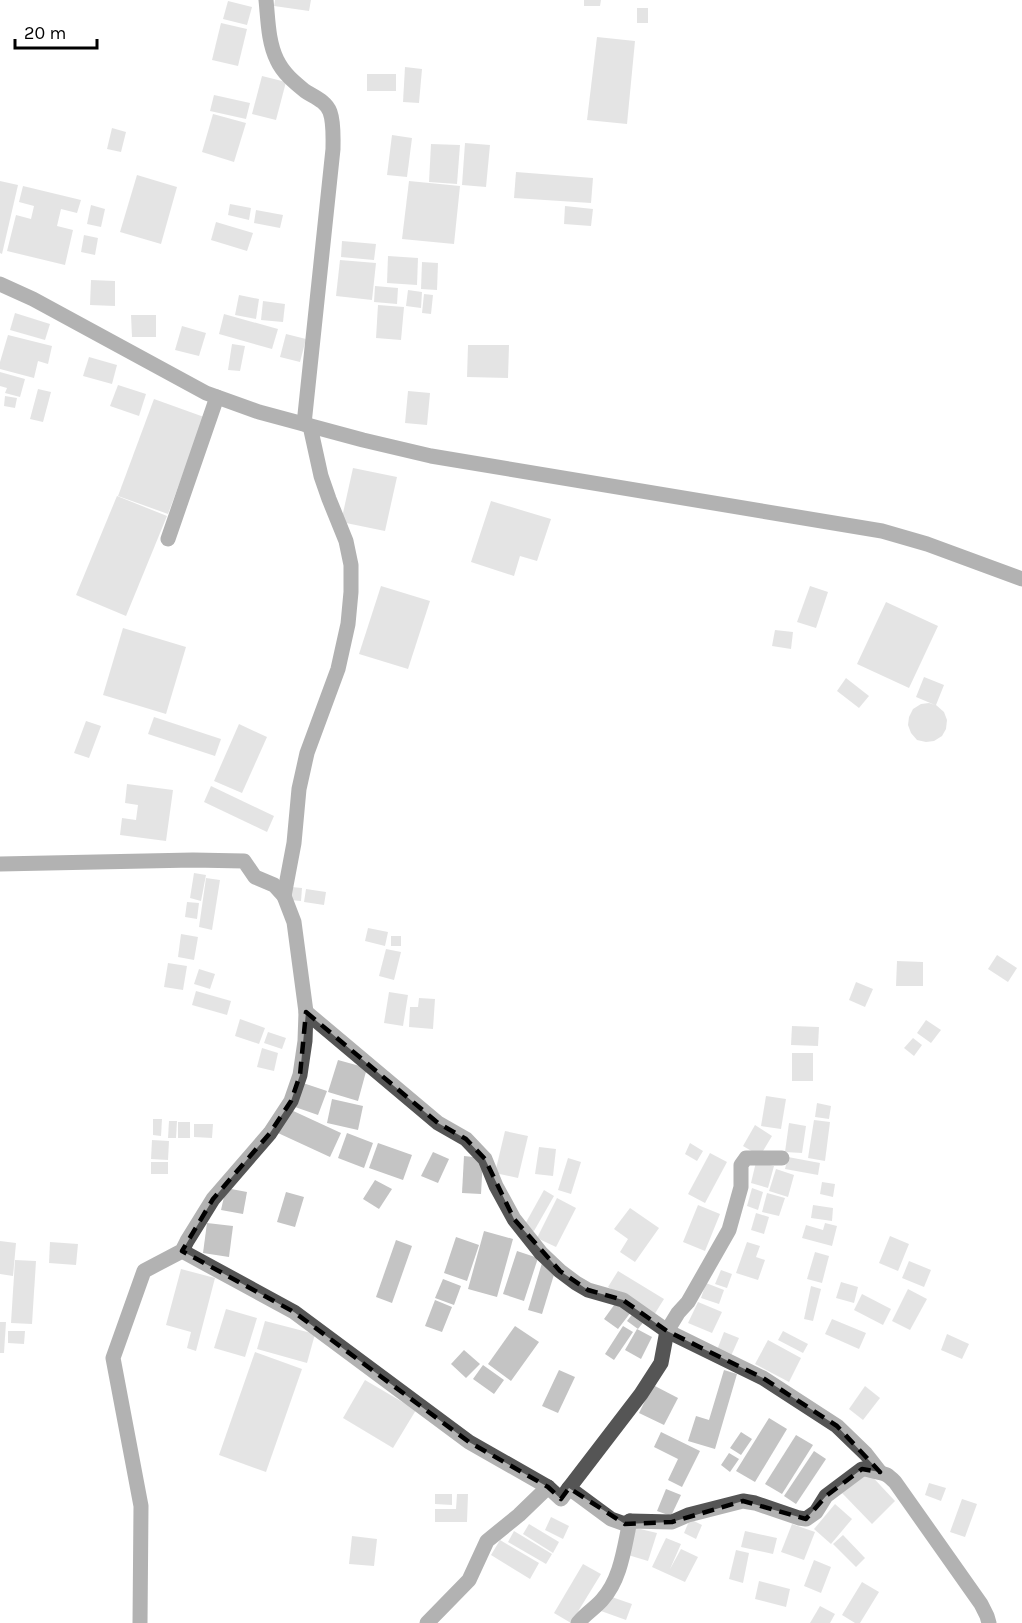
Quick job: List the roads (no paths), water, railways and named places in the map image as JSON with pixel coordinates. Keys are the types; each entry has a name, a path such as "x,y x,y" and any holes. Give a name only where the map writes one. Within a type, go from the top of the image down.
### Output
{"street":[{"path":"266,0 269,32 276,59 286,75 323,102 329,110 333,129 307,425 321,476 346,541 351,565 348,624 338,669 307,753 299,789 294,843 284,896"},
{"path":"0,284 33,299 206,393 259,412 431,456 882,531 927,544 1022,579"},
{"path":"168,539 217,397"},
{"path":"0,864 244,861 255,877 274,885 284,896 294,922 306,1012 300,1075 291,1101 270,1133 213,1199 183,1251 144,1271 113,1358 141,1506 140,1623"},
{"path":"306,1012 438,1124 466,1139 485,1159 496,1186 514,1219 560,1271 576,1284 588,1290 623,1300 667,1331 763,1378 837,1426 880,1472"},
{"path":"183,1251 294,1312 469,1442 548,1487 561,1499 641,1394 661,1363 667,1331 688,1302 729,1230 741,1187 741,1165 746,1158 782,1158"},
{"path":"569,1488 611,1519 625,1524 630,1521 672,1522 688,1515 744,1501 806,1519 816,1512 826,1496 862,1468 871,1469 875,1473 885,1473 895,1482 981,1604 989,1623"},
{"path":"427,1623 469,1580 487,1541 548,1487"},
{"path":"579,1623 585,1614 602,1600 618,1576 630,1521"}]}
